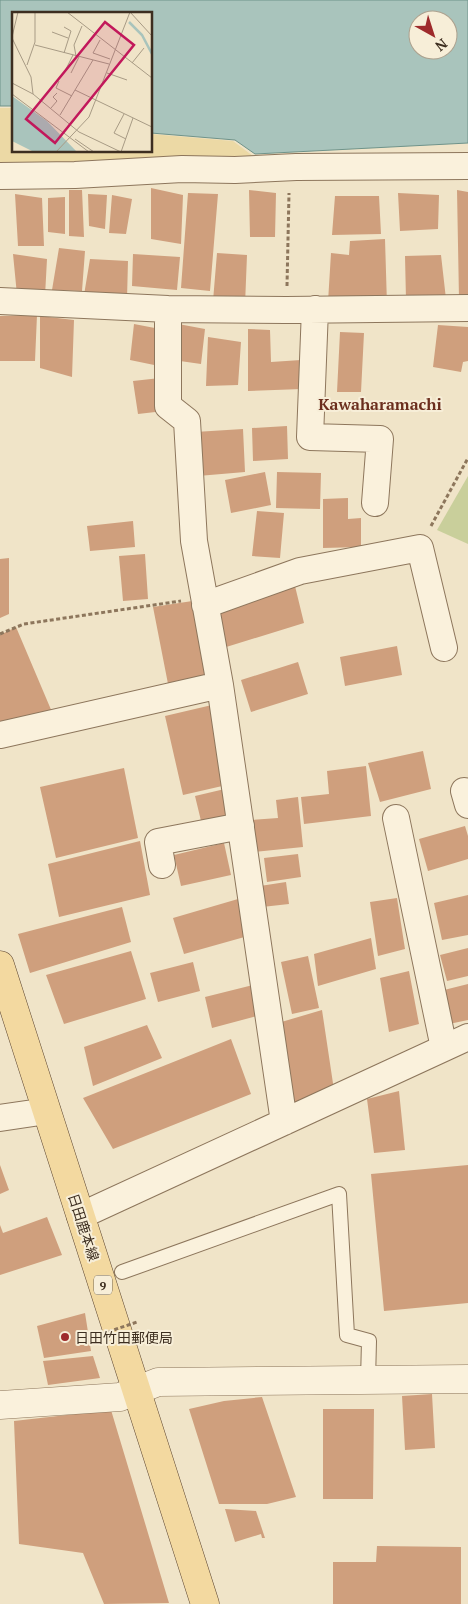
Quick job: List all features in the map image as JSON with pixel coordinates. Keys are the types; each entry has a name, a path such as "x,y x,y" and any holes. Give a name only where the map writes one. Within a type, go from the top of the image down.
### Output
{"main road":[{"name":"日田鹿本線","path":"0,965 205,1604"}],"street":[{"path":"0,176 75,175 182,169 235,170 290,167 468,166"},
{"path":"0,301 168,309 468,308"},
{"path":"168,309 168,406 187,421 194,541 220,685 284,1122"},
{"path":"315,309 310,437 380,439 375,503"},
{"path":"205,602 300,570 420,548 444,648"},
{"path":"0,735 220,685"},
{"path":"396,818 444,1048"},
{"path":"162,865 158,842 240,826"},
{"path":"80,1216 468,1037"},
{"path":"0,1118 47,1111"},
{"path":"0,1405 120,1397 158,1382 468,1380"}],"lane":[{"path":"122,1272 339,1194 347,1335 369,1341 368,1380"}],"path":[{"path":"286,310 290,167"},
{"path":"420,548 468,458"},
{"path":"0,634 24,624 205,602"},
{"path":"102,1334 137,1322"}],"green space":[{"path":"468,476 468,544 437,530"}],"sand":[{"path":"0,108 12,108 12,152 152,152 152,134 233,141 253,156 249,161 0,166"}],"water":[{"path":"0,0 468,0 468,143 255,154 235,140 152,133 152,12 12,12 12,106 0,106"}],"building":[{"path":"151,188 183,195 181,244 151,239"},
{"path":"69,190 82,190 84,237 69,236"},
{"path":"249,190 276,193 275,237 250,237"},
{"path":"457,190 468,192 468,299 459,299"},
{"path":"188,193 218,194 210,291 181,288"},
{"path":"398,193 439,195 438,229 400,231"},
{"path":"15,194 42,198 44,246 18,246"},
{"path":"88,194 107,195 105,229 89,226"},
{"path":"112,195 132,199 126,234 109,233"},
{"path":"335,196 379,196 381,234 332,235"},
{"path":"65,197 65,234 48,232 48,198"},
{"path":"385,239 387,305 328,302 331,253 349,255 350,241"},
{"path":"59,248 85,251 82,291 52,290"},
{"path":"217,253 247,255 245,305 213,301"},
{"path":"13,254 47,259 45,296 17,295"},
{"path":"133,254 180,257 177,290 132,286"},
{"path":"441,255 446,299 406,300 405,256"},
{"path":"90,259 128,261 127,299 84,295"},
{"path":"37,315 35,361 0,361 0,316"},
{"path":"40,316 74,320 72,377 40,368"},
{"path":"173,323 205,329 201,364 173,360"},
{"path":"134,324 160,329 159,366 130,360"},
{"path":"438,325 468,327 468,361 463,362 461,372 433,367"},
{"path":"248,329 270,330 271,362 301,360 302,389 248,391"},
{"path":"340,332 364,333 361,392 337,392"},
{"path":"208,337 241,342 238,385 206,386"},
{"path":"160,378 164,411 138,414 133,381"},
{"path":"287,426 288,459 253,461 252,428"},
{"path":"243,429 245,472 198,476 195,432"},
{"path":"265,472 271,505 231,513 225,480"},
{"path":"277,472 321,473 320,509 276,508"},
{"path":"348,498 348,519 361,518 361,547 323,548 323,499"},
{"path":"257,511 284,513 280,558 252,556"},
{"path":"133,521 135,547 90,551 87,526"},
{"path":"145,554 148,599 123,601 119,556"},
{"path":"9,558 9,614 0,618 0,559"},
{"path":"294,582 304,623 223,648 211,609"},
{"path":"199,600 214,680 169,689 153,607"},
{"path":"16,627 52,712 0,726 0,635"},
{"path":"397,646 402,675 345,686 340,657"},
{"path":"298,662 308,694 251,712 241,680"},
{"path":"212,705 231,784 183,795 165,716"},
{"path":"423,751 431,789 380,802 368,763"},
{"path":"366,766 371,816 304,824 301,797 329,794 327,771"},
{"path":"124,768 138,838 56,858 40,787"},
{"path":"229,788 236,816 202,825 195,796"},
{"path":"298,797 303,847 254,852 251,820 278,818 276,800"},
{"path":"465,826 468,836 468,859 428,871 419,839"},
{"path":"140,841 150,895 59,917 48,864"},
{"path":"224,843 231,875 181,886 174,855"},
{"path":"298,854 301,877 267,882 264,858"},
{"path":"286,882 289,904 262,907 260,886"},
{"path":"468,895 468,935 442,940 434,903"},
{"path":"397,898 405,949 378,956 370,902"},
{"path":"238,899 248,936 184,954 173,918"},
{"path":"122,907 131,942 30,973 18,934"},
{"path":"371,938 376,969 318,986 314,954"},
{"path":"468,948 468,976 447,981 440,955"},
{"path":"131,951 146,999 64,1024 46,975"},
{"path":"308,956 319,1008 292,1014 281,962"},
{"path":"193,962 200,991 158,1002 150,973"},
{"path":"409,971 419,1024 389,1032 380,978"},
{"path":"257,984 264,1014 212,1028 205,997"},
{"path":"468,984 468,1020 449,1024 444,990"},
{"path":"322,1010 334,1090 290,1110 278,1023"},
{"path":"147,1025 162,1058 93,1086 84,1047"},
{"path":"231,1039 251,1094 113,1149 83,1098"},
{"path":"399,1091 405,1150 374,1153 367,1099"},
{"path":"0,1165 9,1190 0,1194"},
{"path":"468,1165 468,1303 384,1311 371,1174"},
{"path":"47,1217 62,1255 0,1275 0,1225 3,1233"},
{"path":"85,1313 91,1351 44,1358 37,1326"},
{"path":"93,1356 100,1378 48,1385 43,1361"},
{"path":"432,1394 435,1448 405,1450 402,1396"},
{"path":"262,1397 296,1497 267,1504 219,1504 189,1409 224,1401"},
{"path":"323,1409 374,1409 373,1499 323,1499"},
{"path":"111,1410 169,1603 104,1604 83,1553 19,1544 14,1421"},
{"path":"225,1509 256,1511 265,1538 262,1538 261,1534 235,1542"},
{"path":"377,1546 461,1547 461,1604 333,1604 333,1562 376,1562"}],"place":[{"name":"日田竹田郵便局","path":"65,1337"}],"district":[{"name":"Kawaharamachi","path":"380,404"}]}
